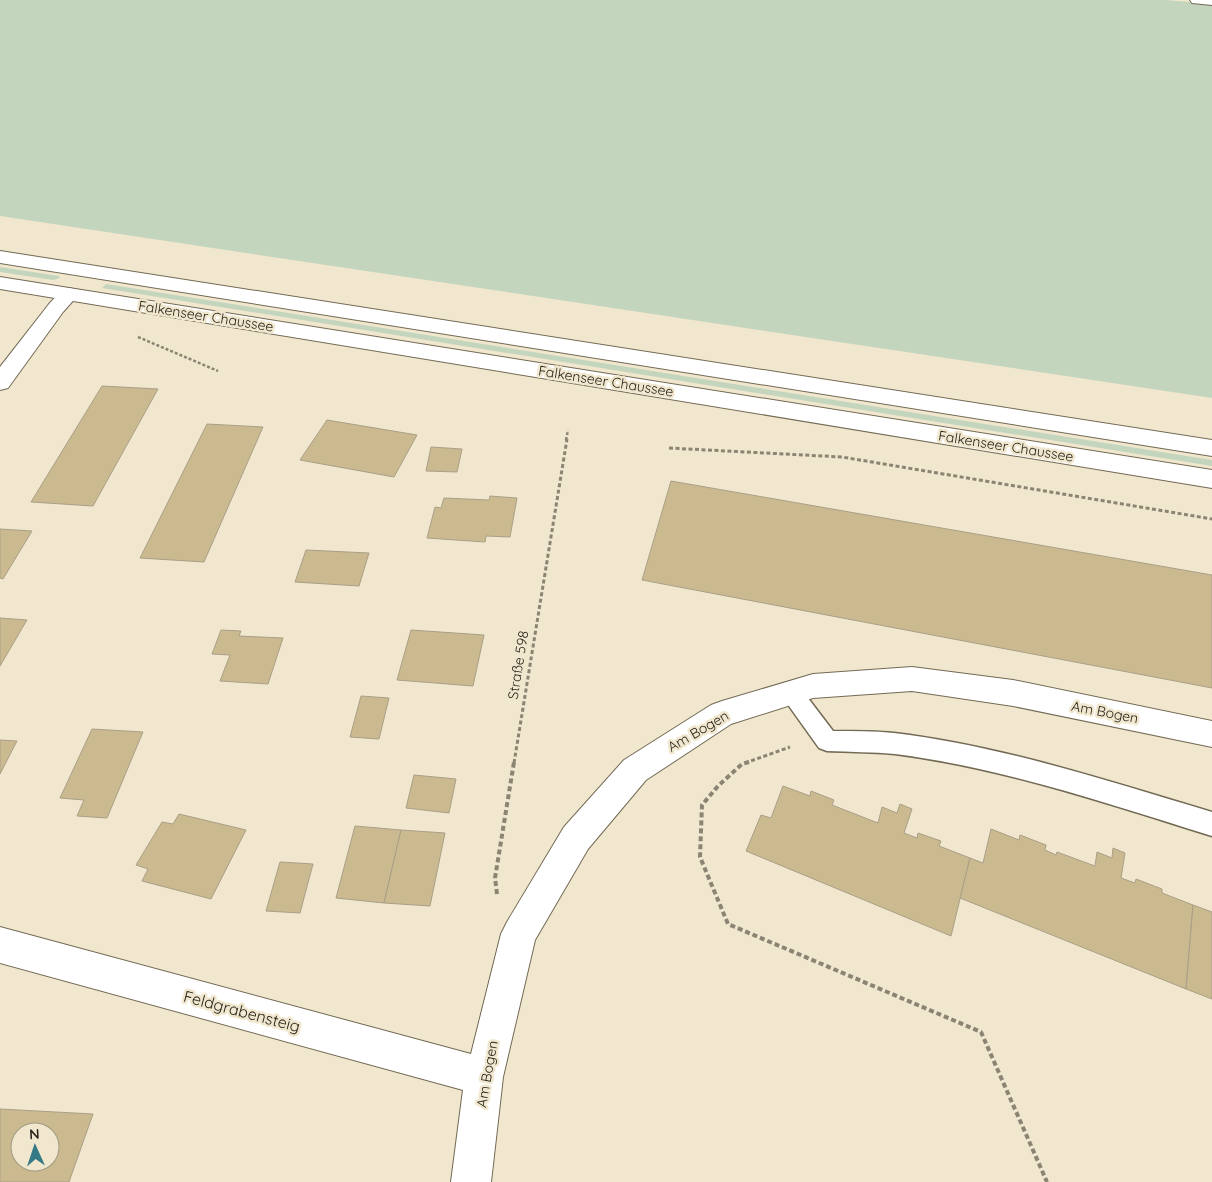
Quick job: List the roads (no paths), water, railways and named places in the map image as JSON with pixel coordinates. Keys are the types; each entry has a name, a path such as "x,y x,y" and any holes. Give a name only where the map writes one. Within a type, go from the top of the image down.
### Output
{"main road":[{"path":"1198,0 1212,1"},
{"name":"Falkenseer Chaussee","path":"0,256 1212,448"},
{"path":"0,383 56,308 92,271"},
{"name":"Falkenseer Chaussee","path":"0,283 1212,479"},
{"name":"Am Bogen","path":"471,1182 484,1077 519,934 576,838 635,770 722,714 813,686 912,679 1013,693 1212,734"},
{"name":"Feldgrabensteig","path":"0,945 484,1077"}],"lane":[{"path":"790,692 827,742 901,744 987,762 1100,790 1212,824"}]}
